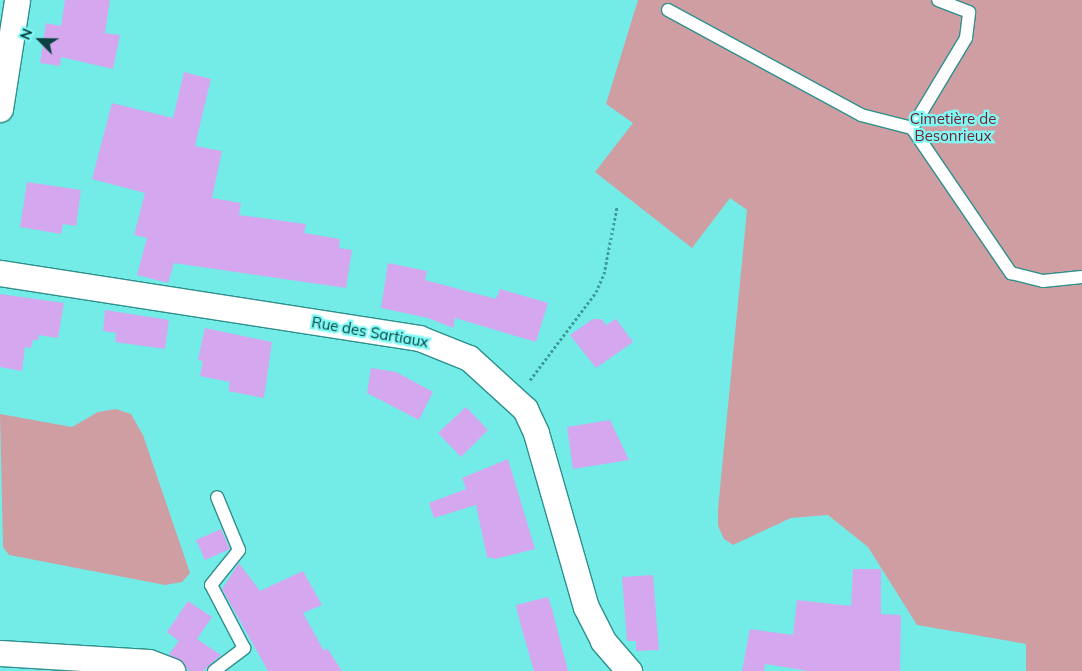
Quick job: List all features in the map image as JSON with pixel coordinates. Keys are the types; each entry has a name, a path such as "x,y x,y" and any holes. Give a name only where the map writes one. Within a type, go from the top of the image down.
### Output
{"street":[{"path":"0,109 16,0"},
{"name":"Rue des Sartiaux","path":"0,272 419,338 469,358 514,397 536,433 586,607 603,641 629,671"},
{"path":"0,653 149,662 172,671"}],"lane":[{"path":"912,128 966,38 969,12 938,0"},
{"path":"668,10 861,116 912,128 1011,272 1043,281 1082,277"},
{"path":"214,671 244,648 211,585 239,550 217,497"}],"path":[{"path":"514,397 596,292 604,274 617,207"}],"green space":[{"name":"Cimetière de Besonrieux","path":"638,0 1082,0 1082,671 1026,671 1026,644 917,625 868,547 828,515 791,518 733,545 724,539 718,526 718,509 747,210 730,198 692,248 595,172 633,123 606,104"},
{"path":"116,409 131,414 143,435 190,573 182,582 165,585 9,555 3,547 0,414 72,427 98,412"}],"building":[{"path":"65,0 110,0 105,33 120,35 113,69 61,57 60,66 40,63 46,23 61,26"},
{"path":"184,72 211,79 195,146 222,151 212,198 241,203 239,215 306,224 304,233 340,239 339,248 352,250 346,288 174,263 168,283 137,275 147,238 134,235 145,193 92,179 112,103 173,118"},
{"path":"27,182 81,190 76,226 63,224 61,234 20,227"},
{"path":"388,263 427,271 425,280 496,299 500,289 548,303 536,342 455,318 453,328 428,318 381,308"},
{"path":"0,294 64,303 58,338 39,335 38,340 33,340 31,348 25,347 22,371 0,367"},
{"path":"105,310 169,320 165,349 115,342 116,333 103,331"},
{"path":"593,319 601,319 606,325 616,319 633,342 596,368 570,335"},
{"path":"205,328 272,342 264,398 228,391 230,382 200,376 203,361 198,360"},
{"path":"371,368 396,372 433,392 419,420 367,393"},
{"path":"466,407 488,430 461,457 438,433"},
{"path":"610,420 629,460 573,469 567,427"},
{"path":"508,459 535,549 495,559 487,557 476,505 434,518 429,503 466,489 462,478"},
{"path":"221,529 230,549 205,560 196,540"},
{"path":"239,563 260,591 303,571 322,605 303,613 324,651 327,648 342,671 268,671 222,589"},
{"path":"853,569 881,569 881,614 901,615 900,671 809,671 765,664 764,671 742,671 750,629 793,635 797,600 851,606"},
{"path":"653,575 659,650 636,651 636,641 627,641 622,577"},
{"path":"548,597 568,671 534,671 519,619 516,605"},
{"path":"188,601 212,617 197,639 221,655 203,671 190,671 169,654 179,641 167,632"}]}
